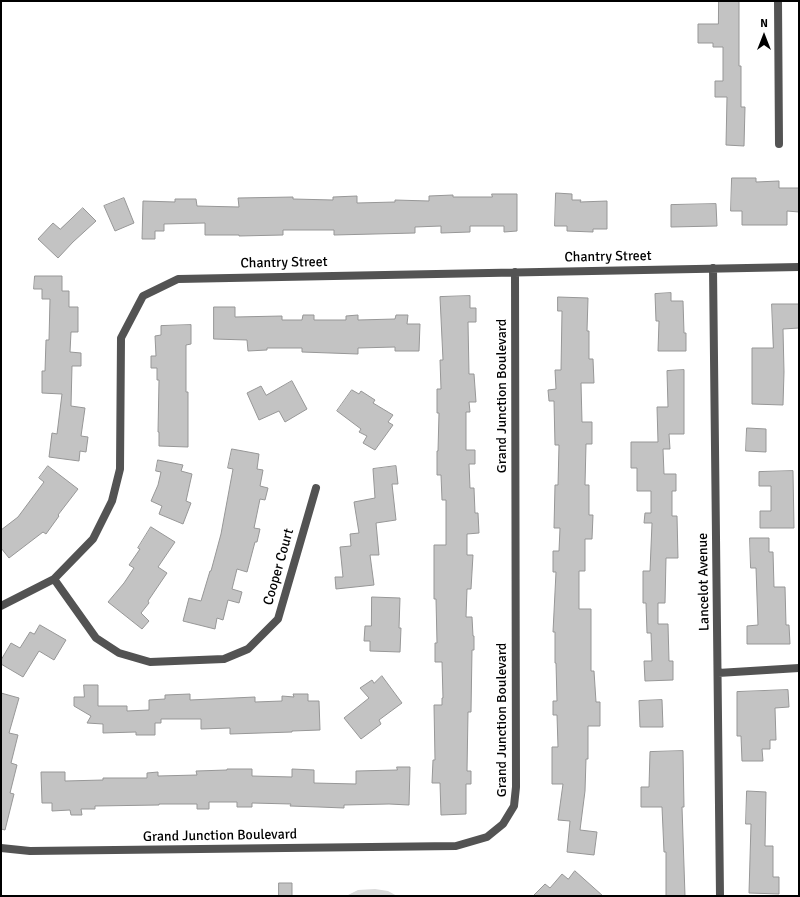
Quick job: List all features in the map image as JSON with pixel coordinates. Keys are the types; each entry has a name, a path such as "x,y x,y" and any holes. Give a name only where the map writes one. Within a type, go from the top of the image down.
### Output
{"street":[{"path":"778,1 779,144"},
{"name":"Chantry Street","path":"1,606 54,579 93,539 112,501 120,470 121,338 143,296 178,279 799,267"},
{"name":"Lancelot Avenue","path":"713,268 720,896"},
{"name":"Grand Junction Boulevard","path":"1,848 30,851 456,846 487,837 503,824 514,806 516,787 515,272"},
{"name":"Cooper Court","path":"54,579 96,638 118,653 150,662 224,659 248,649 278,620 316,488"},
{"path":"718,673 799,668"}],"shaded area":[{"path":"375,889 388,891 397,896 346,896 358,890"}],"building":[{"path":"719,1 739,1 739,66 741,66 741,107 745,107 744,146 726,145 727,97 715,97 715,81 723,81 723,47 713,47 713,43 698,43 698,24 718,24"},
{"path":"732,178 756,178 756,182 779,181 779,188 799,188 799,212 787,211 787,225 742,225 742,211 731,211"},
{"path":"556,193 572,194 572,200 581,200 580,202 607,201 607,229 593,229 593,232 567,231 567,226 555,226"},
{"path":"492,194 517,194 517,231 504,232 504,226 470,226 470,232 441,233 441,226 415,227 415,233 334,235 334,230 283,230 283,235 239,236 205,235 205,223 164,224 164,231 155,231 155,239 142,239 143,201 175,202 175,199 196,199 197,206 239,207 238,198 293,197 293,199 333,200 333,197 357,196 357,203 395,202 395,200 429,201 429,196 453,195 453,197 492,197"},
{"path":"124,198 134,223 115,231 104,206"},
{"path":"716,204 717,226 671,227 671,205"},
{"path":"83,208 96,221 58,258 38,239 53,223 60,229"},
{"path":"35,276 62,276 62,291 69,291 69,307 78,307 78,332 71,332 70,352 81,353 81,366 72,366 71,406 85,408 81,436 88,437 86,452 80,451 79,461 49,457 52,433 57,434 62,394 42,393 42,371 45,371 46,340 49,340 50,299 42,299 42,289 34,289"},
{"path":"671,293 671,301 683,301 686,351 658,351 659,321 656,321 655,294"},
{"path":"470,296 470,308 476,308 476,322 468,322 469,374 474,374 476,402 469,402 470,412 466,412 466,450 475,450 475,464 469,464 470,488 474,488 475,513 478,513 479,533 467,534 467,555 473,555 471,589 467,589 466,617 472,617 474,636 474,650 472,650 471,712 468,712 467,771 471,771 471,784 466,784 466,814 441,815 440,783 432,783 433,760 435,760 434,705 442,705 443,698 442,662 435,662 435,643 437,643 436,599 434,599 434,545 446,545 446,500 442,500 441,475 437,475 439,413 437,413 437,389 441,389 440,360 443,360 440,297"},
{"path":"558,297 588,298 587,331 589,331 589,359 593,359 594,383 581,383 582,422 592,422 592,444 586,444 585,485 589,485 589,515 593,515 592,539 585,539 585,571 579,571 579,609 591,609 591,671 594,671 596,702 600,702 600,726 588,726 588,759 586,759 585,791 580,830 597,832 594,855 567,852 570,821 558,820 563,784 552,784 552,747 558,747 557,715 553,715 553,701 557,701 555,632 553,632 556,572 553,572 553,551 559,551 560,528 554,528 555,485 558,485 559,445 555,445 554,401 549,401 548,390 556,389 555,370 561,370 562,311 558,311"},
{"path":"772,304 799,304 799,328 783,329 783,405 752,404 752,348 773,348"},
{"path":"214,307 235,307 235,317 282,316 282,320 302,320 303,315 314,315 314,320 346,320 346,316 358,315 358,320 395,319 396,315 408,315 407,324 420,324 419,351 395,351 395,347 358,348 358,354 302,352 302,348 267,348 267,350 248,351 247,340 214,339"},
{"path":"191,325 191,344 186,345 188,447 159,446 159,380 157,380 157,368 151,368 151,356 156,356 155,336 161,335 161,326"},
{"path":"684,370 684,434 669,434 670,449 663,449 664,474 676,474 676,491 672,491 672,516 677,516 678,558 666,558 665,603 658,603 658,624 668,624 669,661 673,661 673,680 645,681 644,661 652,661 651,633 647,633 646,603 643,603 643,571 650,571 652,523 644,523 645,513 651,513 651,491 637,491 637,468 631,468 631,442 658,442 657,407 668,407 667,371"},
{"path":"292,381 307,409 285,422 279,411 259,420 247,393 261,386 266,395"},
{"path":"352,390 359,394 361,391 375,400 373,403 393,415 388,422 393,425 375,450 363,443 367,436 359,432 361,429 337,411"},
{"path":"747,428 766,429 766,452 746,451"},
{"path":"232,449 259,454 257,469 263,470 260,486 268,488 265,500 260,499 254,528 260,529 247,572 237,569 232,589 242,592 239,603 228,600 223,620 217,618 215,629 183,621 189,598 201,601 211,571 221,534 233,469 228,468"},
{"path":"158,460 183,465 181,471 192,474 186,501 191,503 183,524 159,514 162,506 151,501 158,485 161,472 156,471"},
{"path":"48,466 78,489 58,515 59,516 46,534 43,532 9,558 1,548 1,530 18,517 44,482 39,478"},
{"path":"396,466 398,484 392,484 396,520 376,523 379,555 370,555 374,585 336,589 335,577 343,577 340,547 351,546 350,534 359,533 354,502 375,498 373,469"},
{"path":"793,471 794,528 760,528 760,511 771,511 771,486 759,486 759,472"},
{"path":"151,527 175,542 158,567 167,573 148,601 149,603 141,613 149,621 142,629 108,602 134,568 129,565 140,549 138,548"},
{"path":"750,538 769,538 769,552 773,552 774,587 785,587 786,625 789,625 790,644 747,644 747,626 758,625 756,568 751,568"},
{"path":"372,597 400,598 400,652 370,651 370,641 364,641 365,626 371,626"},
{"path":"40,625 66,640 54,660 39,651 23,677 1,664 1,660 11,643 20,648 30,632 34,634"},
{"path":"382,676 402,703 379,720 381,724 361,739 344,718 369,698 360,688 372,680 374,683"},
{"path":"84,685 98,685 98,706 127,706 127,711 149,710 149,700 165,699 165,695 190,694 190,700 255,697 255,702 282,701 282,696 294,697 293,694 308,694 308,701 319,701 320,730 230,734 230,728 201,729 201,719 161,719 161,723 155,723 155,735 136,735 136,732 103,733 103,724 87,723 91,716 74,706 74,697 84,697"},
{"path":"788,690 789,707 775,708 776,740 770,740 770,749 762,749 763,761 742,761 741,736 737,736 737,692"},
{"path":"1,693 19,698 9,733 18,735 11,763 17,765 10,793 14,794 5,830 1,829"},
{"path":"662,700 663,727 640,727 639,701"},
{"path":"683,751 684,807 682,807 685,896 666,896 666,852 664,852 662,807 641,807 641,787 649,787 650,752"},
{"path":"397,767 410,767 409,805 344,805 344,808 252,803 252,807 237,807 237,802 209,802 209,809 197,809 197,804 95,806 95,809 81,809 82,815 71,815 70,810 52,811 52,803 42,803 41,772 65,772 65,781 103,780 103,778 147,778 147,773 158,772 158,776 197,775 196,771 227,769 252,769 252,776 292,777 292,769 314,770 314,783 356,784 356,771 397,770"},
{"path":"747,791 766,792 765,846 773,846 773,877 779,877 779,894 749,893 751,824 746,824"},
{"path":"575,871 603,896 533,896 545,884 550,888 562,874 568,879"},
{"path":"279,883 292,883 292,896 279,896"}]}
